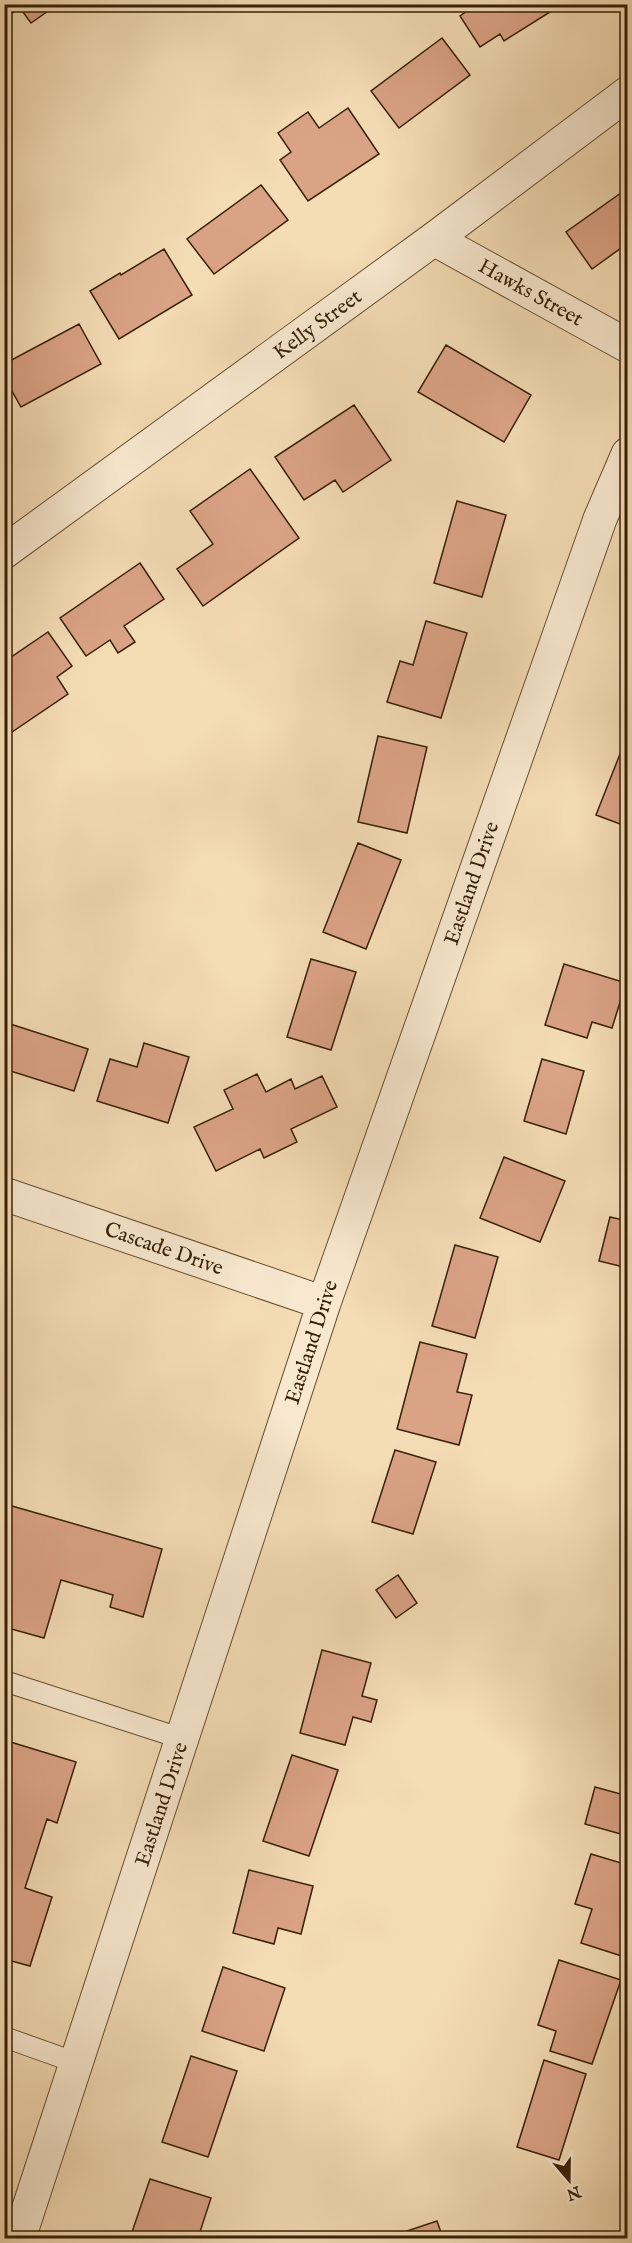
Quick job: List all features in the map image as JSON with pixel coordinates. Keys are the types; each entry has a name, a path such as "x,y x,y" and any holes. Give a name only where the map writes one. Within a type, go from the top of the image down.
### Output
{"street":[{"name":"Kelly Street","path":"4,552 434,239 627,93"},
{"name":"Hawks Street","path":"434,239 627,346"},
{"name":"Eastland Drive","path":"19,2238 324,1303 600,519 627,454"},
{"name":"Cascade Drive","path":"4,1194 324,1303"}],"lane":[{"path":"4,1681 183,1739"},
{"path":"4,2037 77,2063"}],"building":[{"path":"4,4 58,4 31,23 20,8 4,18"},
{"path":"477,4 561,5 504,41 500,34 480,47 460,16"},
{"path":"442,38 470,75 399,128 371,91"},
{"path":"348,108 379,154 308,201 280,160 291,152 278,133 308,112 319,128"},
{"path":"261,185 288,220 214,274 187,239"},
{"path":"628,188 628,243 592,269 566,232"},
{"path":"164,249 192,295 119,339 90,291"},
{"path":"79,324 101,364 21,407 4,377 4,364"},
{"path":"446,345 531,395 504,442 418,392"},
{"path":"354,405 391,460 343,492 335,480 304,500 275,457"},
{"path":"250,469 299,538 203,606 177,569 213,544 190,511"},
{"path":"457,501 506,515 482,597 434,583"},
{"path":"140,563 164,599 124,626 135,642 118,653 110,640 86,656 60,618"},
{"path":"426,621 467,633 441,718 387,702 400,661 413,665"},
{"path":"48,632 72,666 57,677 68,694 9,734 4,727 4,662"},
{"path":"628,700 628,720 621,718"},
{"path":"378,736 427,747 407,833 358,822"},
{"path":"620,754 628,757 628,827 596,815"},
{"path":"358,843 401,860 366,949 323,932"},
{"path":"311,959 356,972 331,1050 287,1037"},
{"path":"564,964 626,983 612,1028 592,1022 587,1038 545,1025"},
{"path":"4,1022 88,1049 74,1091 4,1069"},
{"path":"144,1043 189,1057 168,1123 97,1101 110,1059 137,1067"},
{"path":"542,1059 584,1071 566,1134 524,1121"},
{"path":"257,1074 266,1092 291,1079 295,1089 322,1076 337,1107 291,1129 297,1142 264,1158 260,1149 216,1171 194,1127 233,1109 224,1090"},
{"path":"504,1157 565,1181 540,1242 480,1218"},
{"path":"610,1217 628,1221 628,1268 599,1261"},
{"path":"455,1245 498,1257 475,1338 432,1326"},
{"path":"420,1342 467,1354 457,1392 472,1395 459,1445 397,1429"},
{"path":"395,1450 436,1462 413,1534 372,1522"},
{"path":"12,1506 162,1549 143,1617 110,1607 113,1595 61,1580 44,1638 4,1627 4,1533"},
{"path":"398,1575 417,1603 396,1618 376,1590"},
{"path":"322,1650 371,1663 362,1696 377,1700 371,1722 353,1717 345,1745 300,1733"},
{"path":"4,1740 76,1762 57,1823 47,1819 25,1888 52,1897 30,1966 4,1959"},
{"path":"292,1755 338,1770 309,1856 263,1841"},
{"path":"595,1787 628,1796 628,1836 585,1824"},
{"path":"591,1854 628,1865 628,1949 625,1957 581,1943 592,1909 575,1904"},
{"path":"249,1870 313,1886 301,1934 278,1928 274,1944 233,1933"},
{"path":"559,1960 621,1980 592,2064 550,2051 556,2031 538,2025"},
{"path":"223,1967 285,1988 264,2051 202,2031"},
{"path":"191,2056 237,2071 208,2157 162,2142"},
{"path":"544,2060 586,2074 559,2160 517,2147"},
{"path":"150,2179 211,2198 198,2238 130,2238"},
{"path":"437,2221 443,2238 389,2238 389,2237"}]}
